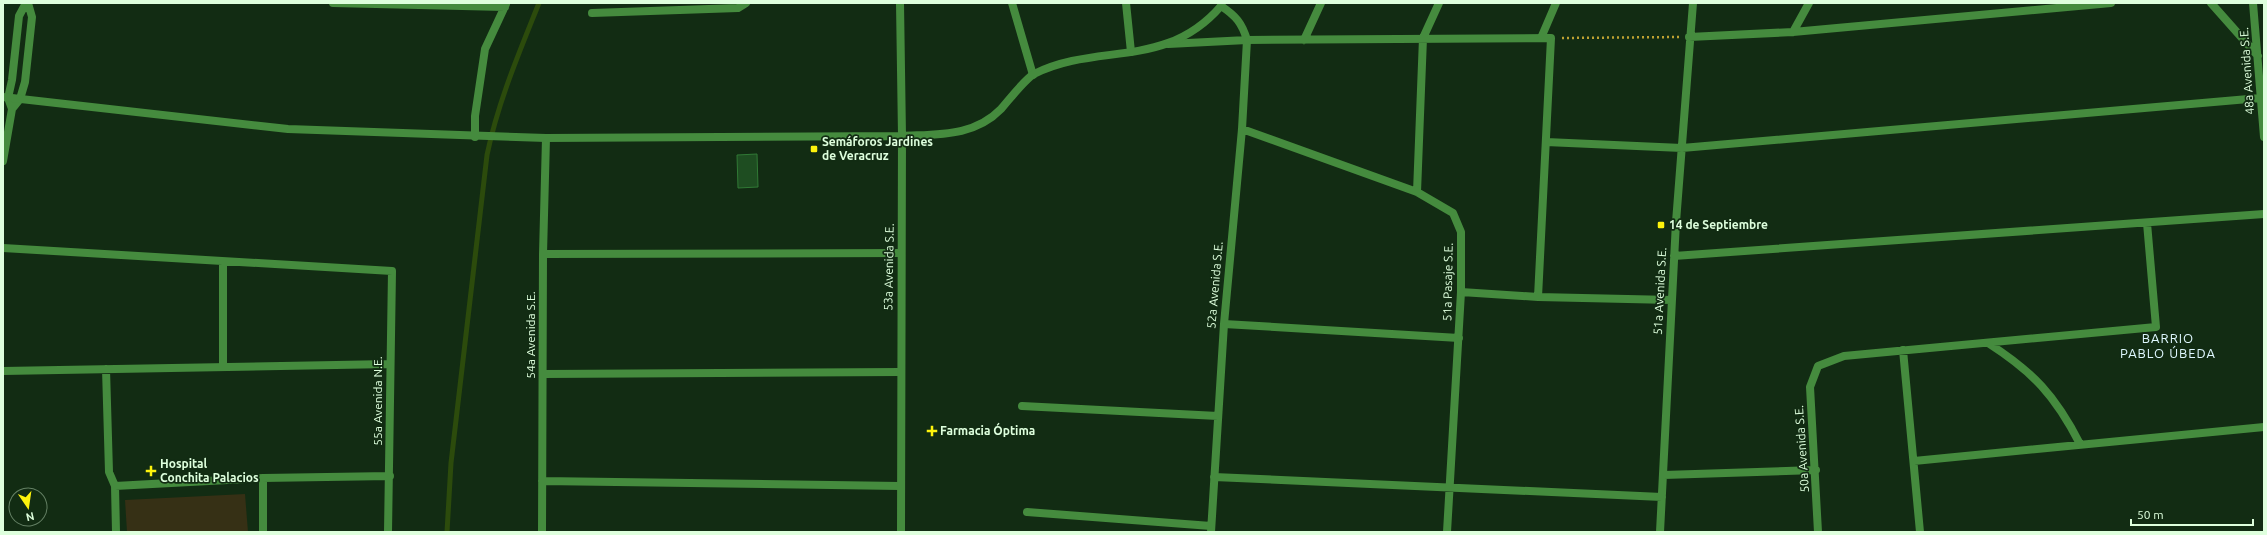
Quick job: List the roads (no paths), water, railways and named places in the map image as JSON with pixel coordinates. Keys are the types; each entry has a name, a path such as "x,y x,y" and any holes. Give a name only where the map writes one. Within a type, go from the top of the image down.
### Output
{"street":[{"path":"5,97 12,80 19,16 27,3"},
{"path":"3,161 12,109 20,99 25,82 32,17 27,3"},
{"path":"333,3 506,5 485,49 475,116 479,137"},
{"path":"592,12 637,7 738,8 746,3"},
{"name":"53a Avenida S.E.","path":"900,3 902,136 900,372 901,532"},
{"path":"1012,3 1033,75"},
{"path":"1126,3 1131,52"},
{"path":"1304,40 1322,3"},
{"path":"1417,192 1423,38 1439,3"},
{"path":"1541,38 1556,3"},
{"name":"51a Avenida S.E.","path":"1660,532 1674,256 1693,3"},
{"path":"1794,32 1809,3"},
{"path":"1690,37 1794,32 2111,3"},
{"path":"2211,3 2258,56"},
{"name":"48a Avenida S.E.","path":"2253,3 2264,137"},
{"path":"1168,44 1193,32 1221,5 1236,16 1243,27 1247,40"},
{"path":"5,97 288,130 546,138 902,136 950,134 974,128 996,114 1033,75 1064,63 1131,52 1168,44 1247,40 1551,38 1538,297"},
{"name":"52a Avenida S.E.","path":"1211,529 1224,324 1242,129 1247,40"},
{"path":"5,97 12,109"},
{"path":"1546,142 1682,148 2260,98"},
{"name":"51a Pasaje S.E.","path":"1242,129 1417,192 1453,213 1461,232 1461,292 1447,532"},
{"name":"54a Avenida S.E.","path":"542,532 543,254 546,138"},
{"path":"1674,256 2264,214"},
{"path":"1920,532 1903,350 2156,328 2147,223"},
{"path":"3,248 223,262 223,367"},
{"path":"543,254 901,253"},
{"name":"55a Avenida N.E.","path":"223,262 392,271 388,532"},
{"path":"1461,292 1538,297 1672,300"},
{"path":"1224,324 1459,338"},
{"path":"1988,343 2017,362 2043,385 2064,413 2080,444"},
{"name":"50a Avenida S.E.","path":"1818,532 1816,470 1810,387 1818,366 1844,356 1903,350"},
{"path":"3,371 390,364"},
{"path":"106,369 109,472 115,486 116,532"},
{"path":"543,374 900,372"},
{"path":"1022,406 1218,416"},
{"path":"1914,461 2264,427"},
{"path":"1664,475 1816,470"},
{"path":"115,486 262,478 390,476"},
{"path":"1214,477 1450,486 1662,497"},
{"path":"262,478 263,532"},
{"path":"542,481 900,486"},
{"path":"1027,512 1211,529"}],"waterway":[{"path":"447,532 451,463 487,155 503,97 539,3"}],"place":[{"name":"Semáforos Jardines de Veracruz","path":"814,149"},
{"name":"14 de Septiembre","path":"1661,225"},
{"name":"Farmacia Óptima","path":"932,431"},
{"name":"Hospital Conchita Palacios","path":"151,471"}],"district":[{"name":"BARRIO PABLO ÚBEDA","path":"2168,346"}]}
